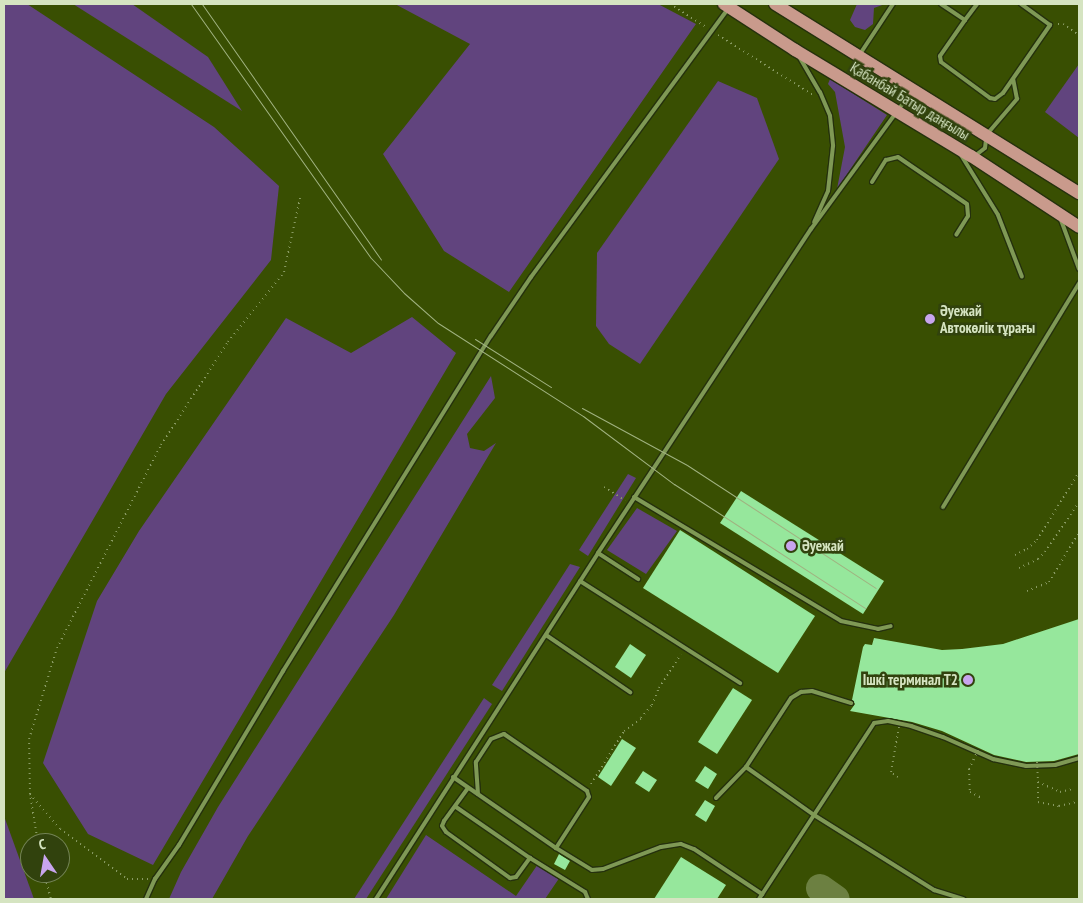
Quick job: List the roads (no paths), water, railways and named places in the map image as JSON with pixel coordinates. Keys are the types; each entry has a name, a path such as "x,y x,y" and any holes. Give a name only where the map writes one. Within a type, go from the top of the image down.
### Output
{"main road":[{"name":"Қабанбай Батыр даңғылы","path":"775,4 1079,193"},
{"name":"Қабанбай Батыр даңғылы","path":"727,5 795,50 971,156 1079,227"}],"lane":[{"path":"858,56 893,4"},
{"path":"940,4 965,20"},
{"path":"977,4 940,56 941,62 990,98 999,97 1050,24 1021,4"},
{"path":"146,899 155,879 179,845 289,663 492,336 537,269 712,31 727,5"},
{"path":"795,50 825,102 830,116 833,146 828,191 811,229"},
{"path":"971,156 985,148 986,135 1017,99 1012,79"},
{"path":"376,899 598,553 811,229 914,89"},
{"path":"958,149 998,215 1022,277"},
{"path":"872,182 886,160 898,157 967,204 968,216 956,235"},
{"path":"1059,215 1079,269"},
{"path":"943,507 1079,283"},
{"path":"634,498 841,621 878,629 891,626"},
{"path":"598,553 638,578"},
{"path":"580,581 740,683"},
{"path":"546,635 630,692"},
{"path":"716,798 746,767 791,698 801,692 812,691 851,703"},
{"path":"759,899 874,723 888,721 911,726 993,759 1026,766 1055,764 1079,758"},
{"path":"478,794 476,762 490,739 504,734 588,791 589,798 556,848"},
{"path":"746,767 814,815 934,890 964,899"},
{"path":"454,777 556,848 592,870 603,869 661,846 681,844 694,848 762,894"},
{"path":"468,788 442,826 446,832 510,878 516,877 530,858"},
{"path":"456,807 530,858 585,892 588,899"}],"tram line":[{"path":"191,4 371,258 404,293 438,323 583,416 674,484 865,608"},
{"path":"202,4 381,260"},
{"path":"475,339 551,387"},
{"path":"582,408 687,465 876,588"}],"place":[{"name":"Әуежай Автокөлік тұрағы","path":"930,319"},
{"name":"Әуежай","path":"791,546"},
{"name":"Ішкі терминал T2","path":"968,680"}]}
